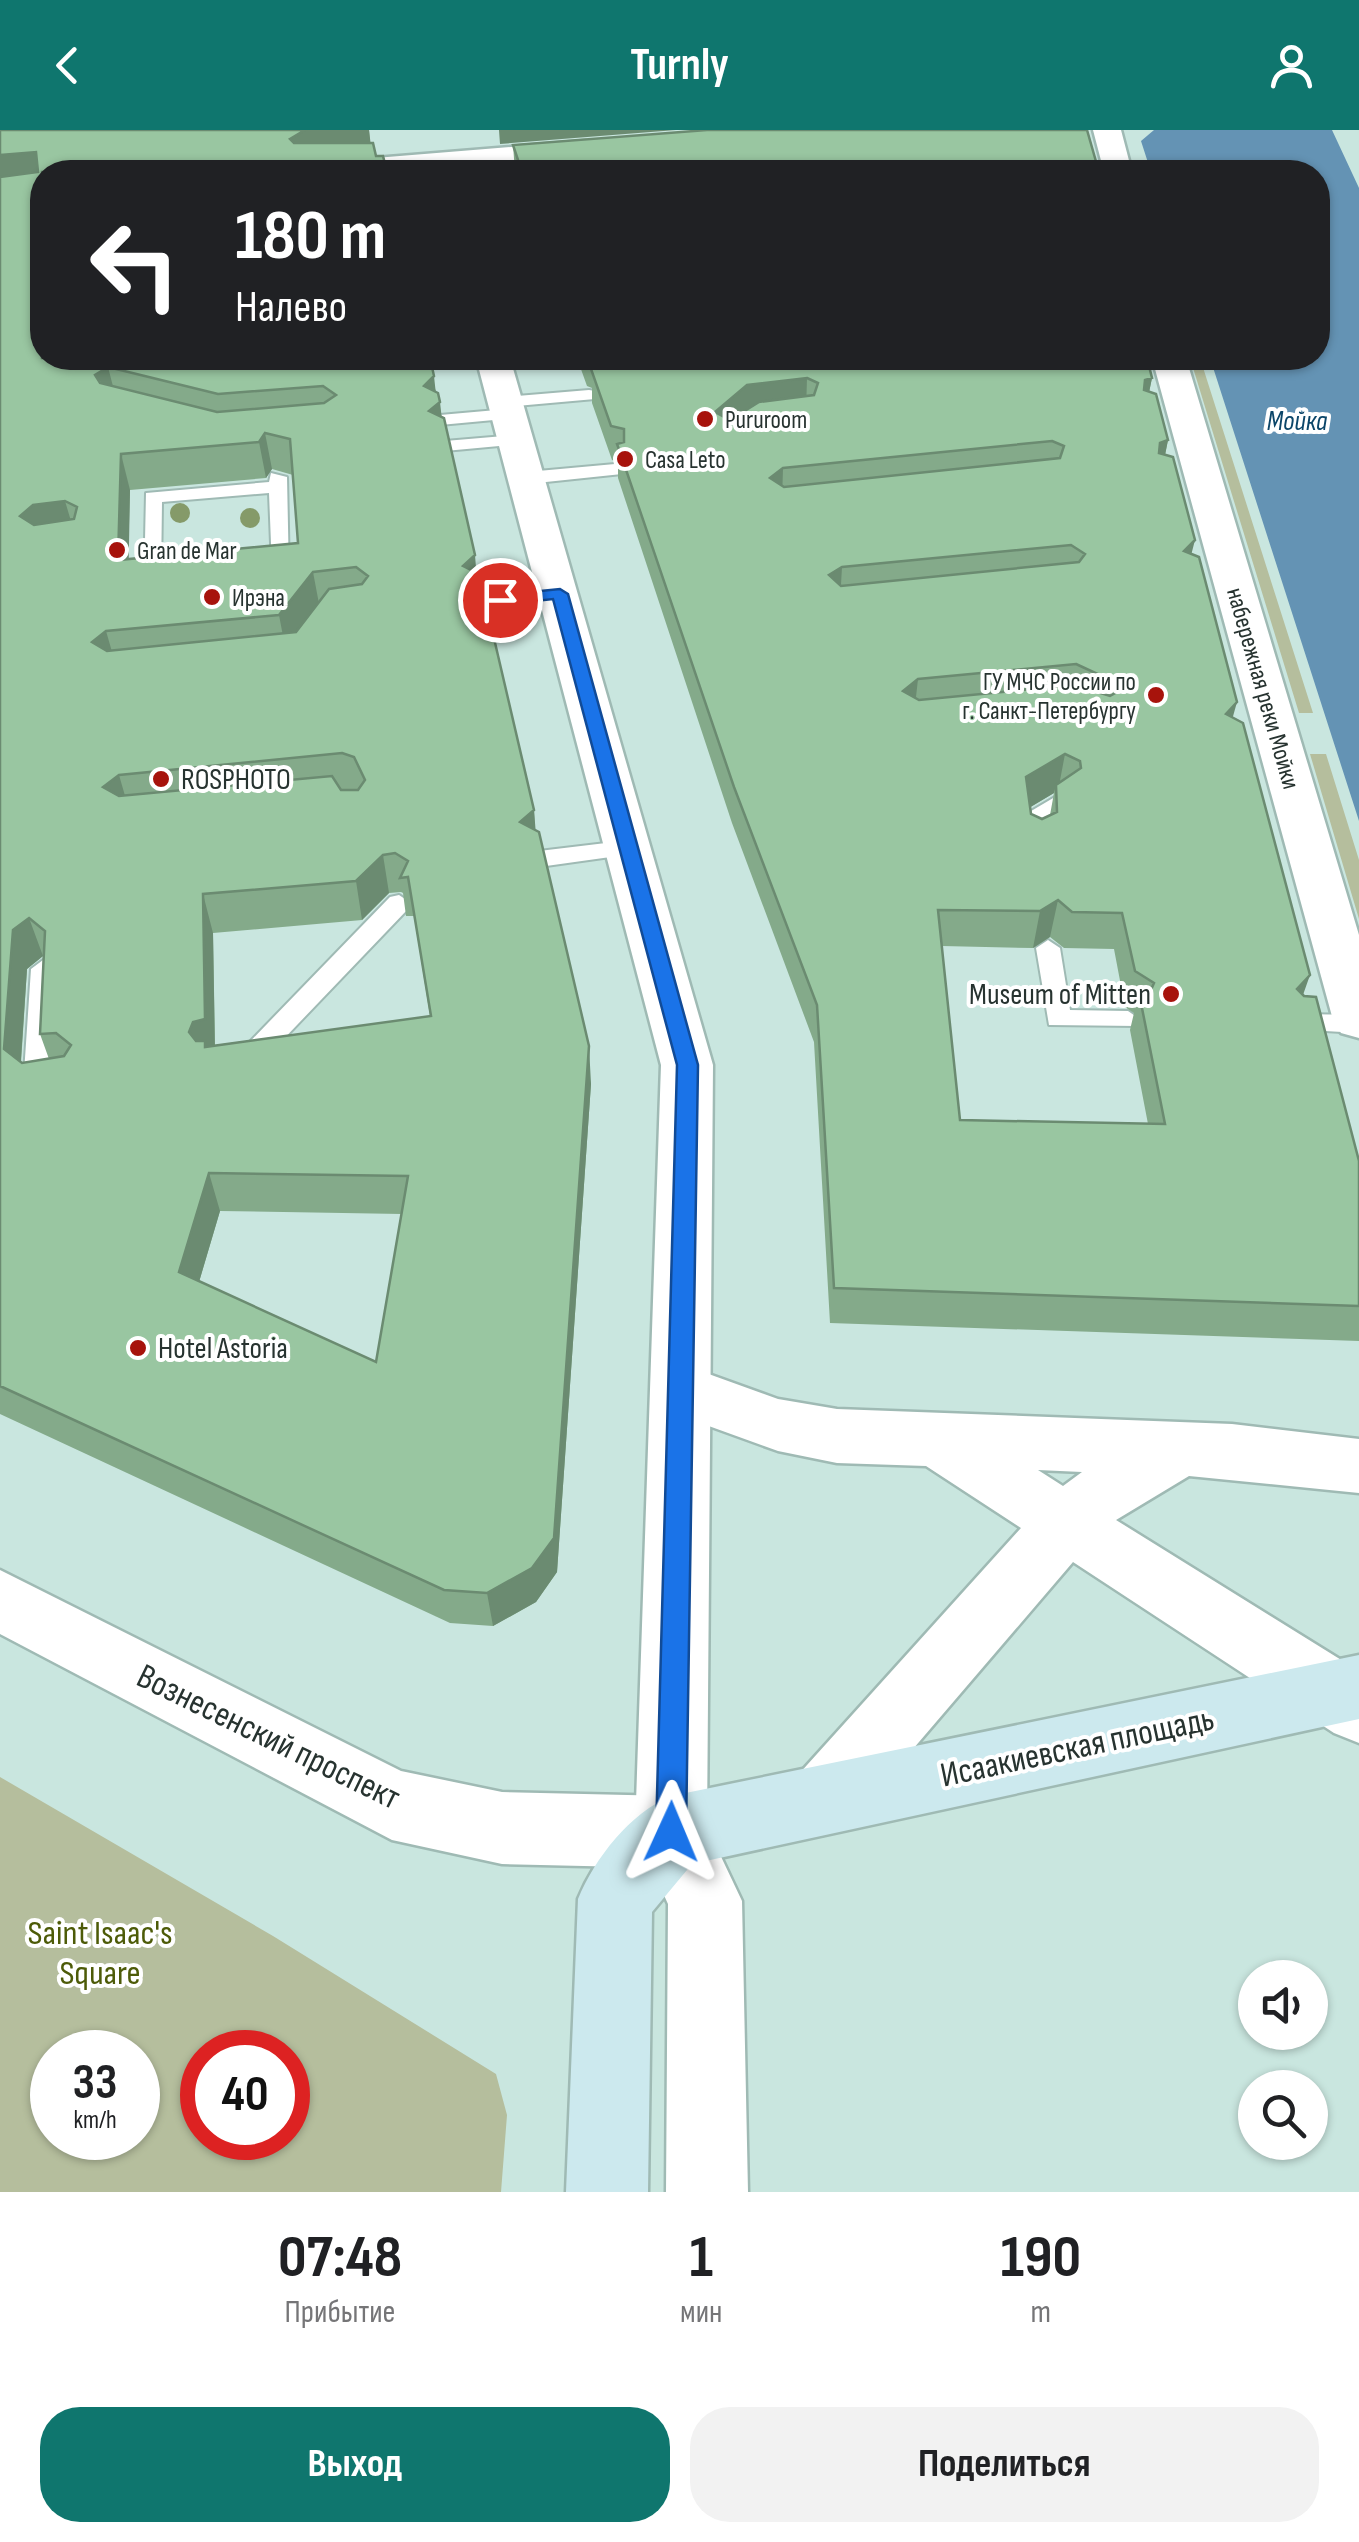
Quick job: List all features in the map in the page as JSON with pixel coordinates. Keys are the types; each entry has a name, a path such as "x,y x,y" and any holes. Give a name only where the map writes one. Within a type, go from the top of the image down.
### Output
{"main road":[{"name":"Исаакиевская площадь","path":"671,1832 1350,1696"},
{"path":"607,2192 615,1899 671,1832"}],"street":[{"path":"428,130 433,160"},
{"path":"1107,130 1115,160"},
{"path":"536,160 617,152"},
{"path":"496,370 688,1065 671,1832 705,1901 707,2192"},
{"name":"набережная реки Мойки","path":"1170,370 1174,420 1198,484 1272,748 1359,1022"},
{"name":"Исаакиевская площадь","path":"681,1390 778,1425 837,1436 1326,1459 1359,1466"},
{"name":"Исаакиевская площадь","path":"939,1441 1350,1696"},
{"name":"Исаакиевская площадь","path":"823,1800 1067,1523 1100,1492 1138,1467 1182,1451"},
{"name":"Вознесенский проспект","path":"0,1600 392,1804 502,1828 671,1832"}],"lane":[{"path":"446,446 514,434 590,395"},
{"path":"440,420 514,434 615,470"},
{"path":"188,580 151,584 153,497 277,482 282,572 244,576"},
{"path":"127,542 150,540"},
{"path":"480,602 560,594"},
{"path":"1036,845 1033,817 1060,801"},
{"path":"540,859 631,848"},
{"path":"216,1069 241,1067 399,904"},
{"path":"1048,948 1058,1019 1128,1020"},
{"path":"43,969 36,1088 68,1084"},
{"path":"1300,1023 1359,1022"}],"green space":[{"path":"1194,370 1204,370 1313,713 1299,713"},
{"path":"1310,754 1326,754 1359,860 1359,919"},
{"name":"Saint Isaac's Square","path":"0,1777 273,1936 496,2074 507,2115 501,2192 0,2192"}],"water":[{"name":"Мойка","path":"1154,130 1332,130 1359,188 1359,821 1214,370 1330,370 1330,160 1147,160 1141,141"}],"building":[{"path":"0,130 305,130 290,139 294,143 373,143 376,156 383,156 384,160 37,160 36,152 0,155"},
{"path":"707,130 1087,130 1096,160 518,160 513,145"},
{"path":"30,173 30,370 103,370 95,375 100,383 217,412 324,403 336,395 323,386 218,394 120,370 433,370 434,376 424,386 438,393 440,402 429,411 444,418 475,555 463,566 479,574 534,810 520,822 539,832 589,1046 554,1538 532,1568 487,1593 444,1590 0,1386 0,177","holes":["265,433 290,439 298,543 118,560 121,454 259,442","65,501 77,507 74,519 34,525 20,516 33,505","356,567 368,576 362,584 329,589 296,632 107,651 92,642 106,631 279,615 313,572","342,753 354,757 365,780 358,790 341,790 332,776 119,796 103,787 119,775","395,853 408,861 400,878 408,877 431,1016 205,1047 205,1041 196,1041 189,1032 193,1022 205,1019 203,894 356,881 383,855","29,918 45,931 40,1034 56,1033 71,1045 64,1056 22,1063 4,1049 13,930","209,1173 408,1176 376,1362 179,1272"]},
{"path":"591,370 1150,370 1152,378 1145,380 1144,390 1156,394 1168,440 1160,443 1159,453 1173,457 1195,540 1184,551 1199,557 1237,702 1226,714 1243,723 1310,975 1297,989 1304,996 1316,997 1359,1161 1359,1306 834,1288 817,1005 734,787 617,444 624,442 624,429 611,426","holes":["807,378 818,383 814,395 759,402 730,420 715,412 747,385","1052,441 1064,446 1060,458 784,487 770,478 783,468","1071,545 1085,554 1079,562 841,586 829,575 842,567","1076,664 1126,687 1110,696 1074,685 919,700 903,691 918,679","1065,754 1080,761 1081,768 1056,785 1057,812 1042,819 1031,814 1026,777","1058,900 1072,912 1122,913 1135,971 1154,983 1150,992 1139,993 1165,1124 960,1120 938,910 1040,911"]}],"place":[{"name":"Pururoom","path":"705,419"},
{"name":"Casa Leto","path":"625,459"},
{"name":"Gran de Mar","path":"117,550"},
{"name":"Ирэна","path":"212,597"},
{"name":"ГУ МЧС России по г. Санкт-Петербургу","path":"1156,695"},
{"name":"ROSPHOTO","path":"161,779"},
{"name":"Museum of Mitten","path":"1171,994"},
{"name":"Hotel Astoria","path":"138,1348"}],"route":[{"path":"500,600 560,594 688,1065 671,1832"}]}
